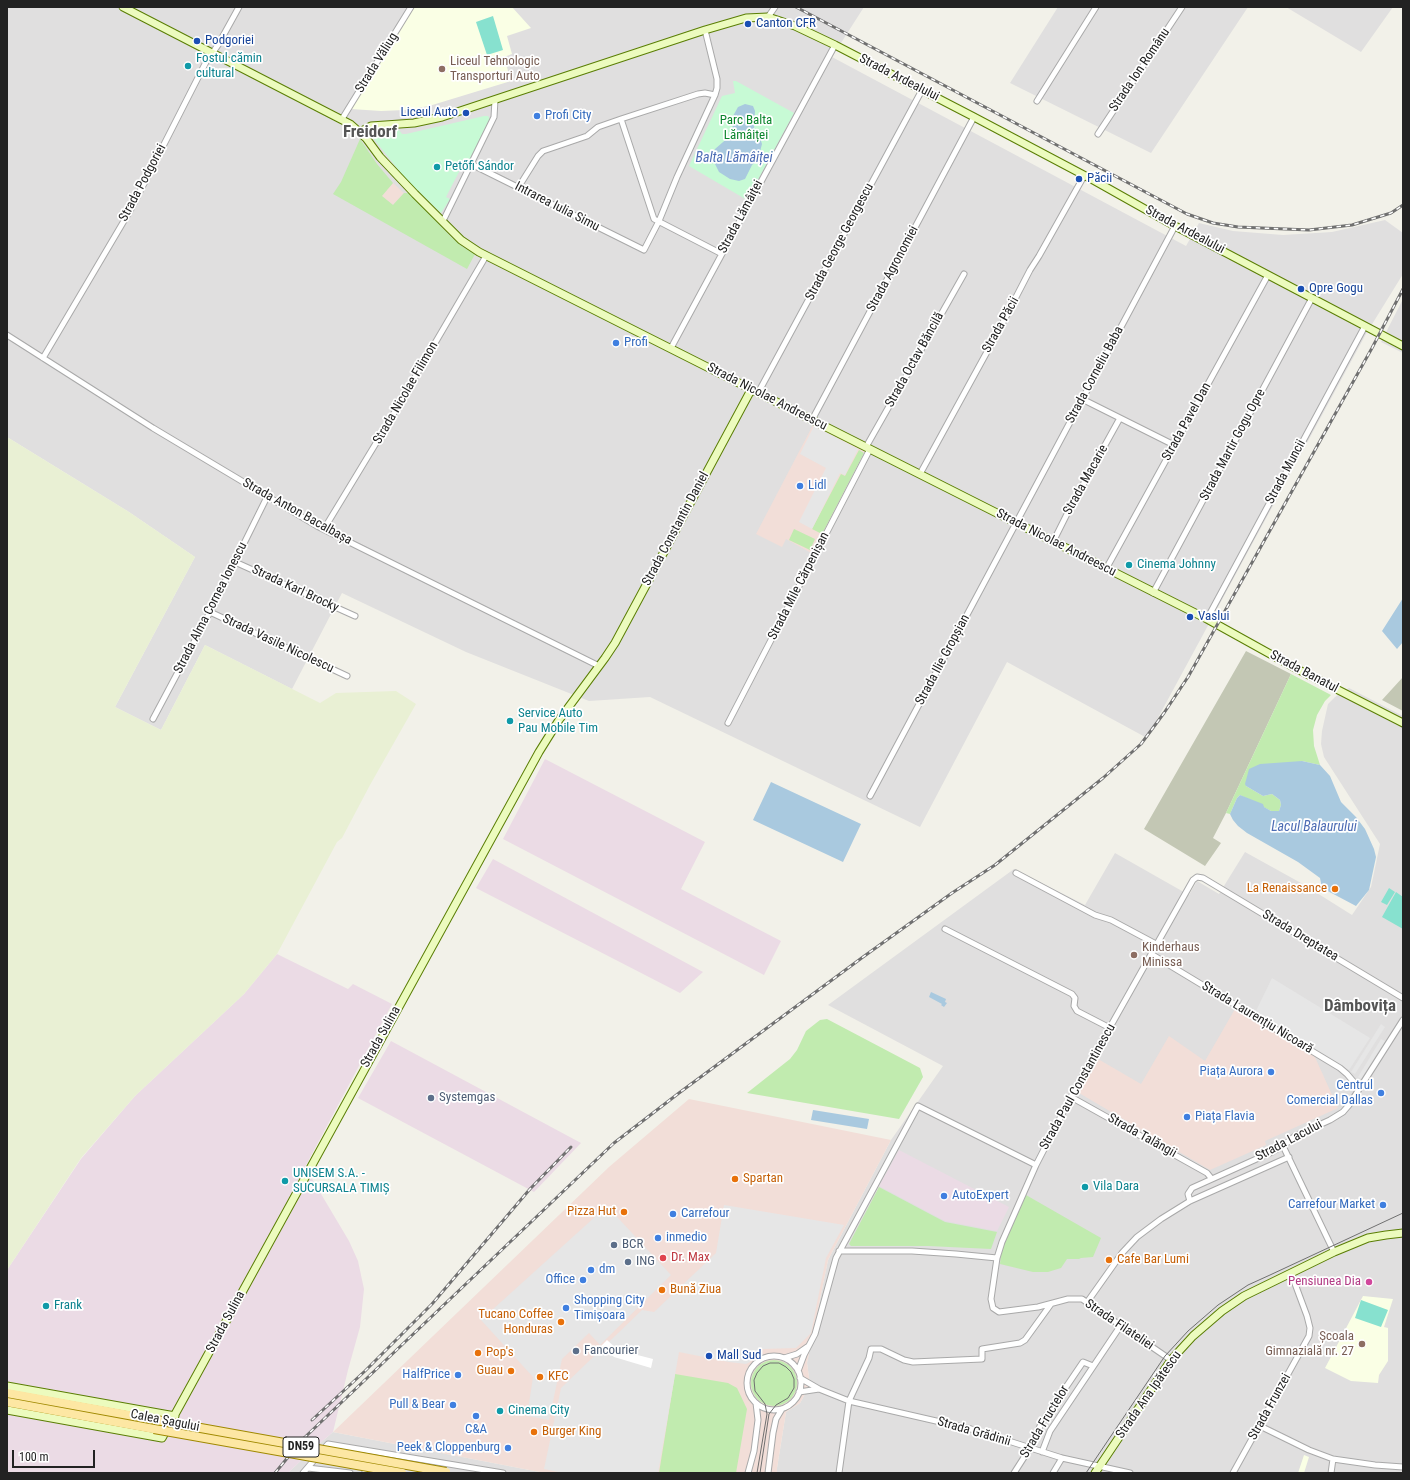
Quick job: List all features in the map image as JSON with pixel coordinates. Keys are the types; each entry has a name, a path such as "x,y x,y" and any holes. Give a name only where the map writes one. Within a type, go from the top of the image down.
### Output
{"main road":[{"name":"Calea Șagului","path":"7,1394 448,1473"},
{"name":"Calea Șagului","path":"7,1402 402,1473"}],"street":[{"name":"Strada Nicolae Andreescu","path":"123,7 342,119 360,132 388,166 461,240 486,256 1207,619"},
{"name":"Strada Podgoriei","path":"43,358 131,209 206,62 218,45 239,7"},
{"name":"Strada Văliug","path":"342,119 412,7"},
{"path":"768,17 775,7"},
{"path":"1037,101 1096,7"},
{"name":"Strada Ion Românu","path":"1098,134 1182,7"},
{"name":"Strada Ardealului","path":"360,132 371,126 414,123 429,120 495,100 705,30 746,18 768,17 795,26 922,90 1403,346"},
{"path":"658,221 717,88 717,79 705,30"},
{"name":"Strada Lămâiței","path":"671,348 835,45"},
{"name":"Strada George Georgescu","path":"758,393 922,90"},
{"path":"518,188 538,156 543,151 587,136 598,127 621,119 698,94 705,93 715,95"},
{"path":"443,221 494,117 495,100"},
{"name":"Strada Agronomiei","path":"812,420 974,117"},
{"path":"621,119 653,216 658,221 722,254"},
{"name":"Intrarea Iulia Simu","path":"471,164 644,250 658,221"},
{"name":"Strada Păcii","path":"920,474 1030,270 1084,176"},
{"name":"Strada Corneliu Baba","path":"1015,523 1175,226"},
{"name":"Strada Nicolae Filimon","path":"324,529 486,256"},
{"name":"Strada Octav Băncilă","path":"868,448 964,274"},
{"name":"Strada Pavel Dan","path":"1106,569 1268,275"},
{"name":"Strada Martir Gogu Opre","path":"1153,593 1312,298"},
{"name":"Strada Muncii","path":"1207,619 1365,326"},
{"name":"Strada Anton Bacalbașa","path":"7,335 153,428 267,497 324,529 599,666"},
{"name":"Strada Constantin Daniel","path":"599,666 615,643 751,390"},
{"path":"1082,399 1174,445"},
{"name":"Strada Macarie","path":"1052,542 1120,418"},
{"name":"Strada Mile Cărpenișan","path":"728,723 868,448"},
{"name":"Strada Alma Cornea Ionescu","path":"153,719 210,612 267,497"},
{"name":"Strada Ilie Gropșian","path":"870,796 1015,523"},
{"name":"Strada Karl Brocky","path":"235,562 355,616"},
{"name":"Strada Vasile Nicolescu","path":"210,612 347,676"},
{"name":"Strada Banatul","path":"1207,619 1298,670 1403,723"},
{"name":"Strada Sulina","path":"162,1438 456,900 539,752 559,720 599,666"},
{"path":"1016,873 1095,915 1111,920 1156,944"},
{"name":"Strada Paul Constantinescu","path":"995,1310 991,1299 997,1258 1004,1234 1036,1165 1073,1094 1156,944 1193,880 1197,877"},
{"name":"Strada Dreptatea","path":"1197,877 1203,878 1403,998"},
{"path":"945,929 1072,994 1075,998 1074,1006 1077,1011 1110,1028"},
{"name":"Strada Laurențiu Nicoară","path":"1151,954 1330,1062 1347,1074 1359,1088"},
{"name":"Strada Lacului","path":"1190,1202 1188,1194 1189,1191 1212,1178 1283,1146 1295,1136 1340,1114 1349,1105 1403,1020"},
{"name":"Strada Talăngii","path":"1073,1094 1207,1173 1212,1178"},
{"path":"798,1371 815,1334 839,1251 918,1106 1036,1165"},
{"path":"1283,1146 1334,1252"},
{"name":"Strada Lacului","path":"1088,1301 1122,1253 1137,1238 1161,1219 1201,1196 1289,1158"},
{"name":"Strada Ana Ipătescu","path":"1097,1470 1171,1360 1193,1336 1222,1310 1244,1296 1334,1252 1368,1238 1386,1234 1403,1233"},
{"path":"839,1251 912,1251 997,1258"},
{"name":"Strada Frunzei","path":"1233,1473 1309,1336 1310,1328 1307,1316 1291,1273"},
{"name":"Strada Filateliei","path":"995,1310 1003,1312 1077,1298 1088,1301 1171,1360"},
{"path":"839,1473 849,1401 869,1358 871,1349 881,1349 904,1360 913,1362 982,1359 982,1349 1020,1343 1026,1340 1051,1304"},
{"name":"Strada Fructelor","path":"1042,1452 1050,1431 1121,1325"},
{"path":"784,1358 797,1354 809,1345"},
{"path":"774,1356 784,1358 798,1371 800,1378 799,1392 792,1403 782,1409 771,1410 761,1407 751,1397 747,1383 750,1371 764,1358 774,1356"},
{"name":"Strada Fructelor","path":"1014,1473 1030,1448 1041,1424 1083,1362 1093,1366"},
{"name":"Strada Grădinii","path":"800,1378 819,1389 849,1401 971,1429 1097,1470 1130,1473"},
{"name":"Calea Șagului","path":"7,1386 175,1416"},
{"path":"799,1392 819,1389"},
{"path":"748,1473 754,1451 758,1420 756,1403"},
{"path":"768,1473 776,1419 782,1409"},
{"name":"Calea Șagului","path":"7,1410 162,1438"},
{"path":"1260,1426 1308,1450 1333,1459 1403,1467"},
{"path":"303,1473 328,1444 503,1473"},
{"path":"366,1473 362,1465 363,1458 368,1453 375,1452"},
{"path":"1053,1473 1062,1458"},
{"path":"1331,1473 1333,1459"},
{"path":"308,1468 350,1473"}],"shaded area":[{"path":"7,7 864,7 832,57 1186,246 1199,223 1233,231 1283,235 1332,232 1385,220 1403,233 1403,274 1366,334 1147,738 1007,662 920,827 650,697 589,701 466,652 342,593 292,689 205,645 161,730 115,707 195,557 129,512 7,437"},
{"name":"Liceul Tehnologic Transporturi Auto","path":"414,7 512,7 531,28 507,36 512,54 504,57 511,81 429,106 405,110 381,111 351,109"},
{"path":"1058,7 1248,7 1151,153 1010,83"},
{"path":"1286,7 1393,7 1361,52"},
{"path":"493,16 503,50 487,55 476,22"},
{"path":"393,183 404,193 393,205 381,196"},
{"path":"1403,299 1403,353 1381,342"},
{"path":"813,425 865,451 813,554 786,539 782,547 756,534"},
{"path":"814,426 858,449 845,475 840,473 812,529 799,522 826,468 800,454"},
{"path":"7,437 129,512 195,557 115,707 161,730 205,645 320,703 336,693 396,691 416,704 342,838 337,842 277,954 244,994 135,1096 81,1158 7,1270"},
{"path":"1246,651 1291,674 1213,838 1221,843 1205,866 1144,829"},
{"path":"1403,677 1403,711 1382,700"},
{"path":"1349,688 1403,716 1403,1473 777,1473 786,1412 800,1403 810,1385 807,1363 828,1260 891,1140 943,1066 828,1005 1014,869 1085,905 1115,853 1189,895 1197,881 1219,894 1245,852 1301,883 1352,915 1371,887 1380,844 1324,757 1321,744 1322,731 1328,704 1335,697"},
{"path":"545,759 705,842 681,889 781,941 764,975 503,839"},
{"path":"493,859 703,972 680,993 476,888"},
{"path":"1389,888 1395,892 1387,905 1381,902"},
{"path":"1396,892 1403,897 1403,929 1382,917"},
{"path":"277,954 348,989 353,984 392,1004 305,1167 349,1241 358,1261 364,1289 360,1327 333,1432 288,1473 7,1473 7,1270 81,1159 135,1096 244,994"},
{"path":"1272,978 1370,1038 1349,1070 1255,1013"},
{"path":"1235,1009 1314,1055 1338,1108 1265,1141 1266,1145 1210,1170 1079,1093 1098,1059 1141,1084 1169,1036 1205,1061"},
{"path":"1381,1024 1385,1027 1355,1074 1351,1072"},
{"path":"1381,1039 1385,1041 1361,1079 1358,1077"},
{"path":"391,1041 581,1143 534,1192 358,1098"},
{"path":"689,1099 891,1140 828,1260 807,1363 810,1385 800,1403 786,1412 777,1473 545,1473 333,1432 609,1167"},
{"name":"AutoExpert","path":"899,1150 1009,1207 997,1231 945,1221 879,1186"},
{"path":"724,1205 844,1225 826,1258 811,1333 796,1348 762,1349 756,1353 750,1362 746,1364 679,1352 658,1473 563,1473 544,1469 561,1388 642,1310 654,1312 716,1253"},
{"path":"607,1206 671,1275 600,1345 589,1333 562,1359 549,1420 527,1416 533,1377 481,1320"},
{"name":"Școala Gimnazială nr. 27","path":"1363,1296 1393,1299 1384,1327 1388,1328 1388,1361 1379,1375 1378,1383 1351,1381 1325,1368"},
{"path":"1361,1300 1388,1310 1381,1327 1355,1318"},
{"path":"333,1432 545,1473 288,1473"},
{"path":"1304,1455 1309,1457 1304,1473 1298,1473"}],"green space":[{"name":"Parc Balta Lămâiței","path":"733,81 736,81 794,113 747,200 689,166 722,96 735,93"},
{"path":"488,116 490,119 466,167 462,166 446,197 450,199 441,213 404,177 373,138 378,132 399,130 402,134 406,134"},
{"path":"360,139 377,164 393,183 382,196 393,205 404,193 410,193 451,237 463,247 475,254 467,269 333,194 341,182"},
{"path":"859,450 864,453 822,534 812,529 841,474 845,476"},
{"path":"794,529 815,539 810,550 789,540"},
{"path":"1291,674 1331,695 1325,701 1317,715 1313,730 1314,746 1320,765 1302,761 1246,786 1263,796 1272,794 1280,800 1281,805 1279,811 1271,811 1240,795 1237,798 1230,814 1226,813"},
{"path":"827,1019 920,1068 923,1077 899,1119 747,1093 790,1059 797,1050 806,1031 820,1020"},
{"path":"879,1187 945,1222 997,1232 991,1249 928,1246 851,1246 849,1244"},
{"path":"1026,1195 1101,1238 1093,1257 1067,1259 1061,1268 1048,1272 1033,1272 1000,1264 1002,1245"},
{"path":"769,1360 779,1360 787,1364 793,1370 797,1378 797,1388 793,1396 787,1402 779,1406 769,1406 761,1402 755,1396 751,1388 751,1378 755,1370 761,1364"},
{"path":"675,1374 728,1383 737,1388 747,1409 736,1473 659,1473"}],"water":[{"name":"Balta Lămâiței","path":"745,104 753,106 755,111 754,128 759,135 762,144 758,159 752,165 745,179 739,181 730,179 719,172 713,157 715,149 730,136 733,125 733,116 738,107"},
{"path":"1403,598 1403,642 1397,649 1382,631"},
{"name":"Lacul Balaurului","path":"1302,761 1320,765 1330,776 1341,802 1356,817 1365,829 1374,849 1376,857 1369,890 1356,906 1322,888 1320,878 1298,862 1247,833 1238,826 1230,814 1237,798 1240,795 1263,804 1264,807 1271,811 1279,811 1281,805 1280,800 1272,794 1263,796 1246,786 1245,784 1249,769 1260,764"},
{"path":"771,782 861,824 843,862 753,820"},
{"path":"931,992 946,999 945,1002 947,1003 944,1007 941,1005 942,1004 929,997"},
{"path":"813,1110 869,1119 867,1129 811,1120"}],"pier":[{"path":"607,1340 618,1350 653,1359 651,1368 614,1357 601,1346"}],"tram line":[{"path":"1086,1473 1165,1356 1188,1331 1218,1305 1248,1285 1403,1213"},
{"path":"757,1473 767,1414 765,1404 755,1391 754,1380 757,1373 763,1366 770,1363 779,1363 791,1372 794,1379 794,1388 788,1398 776,1405 769,1414 760,1473"}],"railway":[{"path":"796,7 1187,214 1213,223 1238,227 1309,230 1352,225 1391,213 1403,205"},
{"path":"275,1473 303,1439 614,1143 863,957 952,893 995,865 1103,778 1141,744 1188,677 1372,348 1403,289"},
{"path":"312,1420 365,1371 432,1304 530,1189 571,1147"}],"place":[{"name":"Canton CFR","path":"748,24"},
{"name":"Podgoriei","path":"197,41"},
{"name":"Fostul cămin cultural","path":"188,66"},
{"name":"Liceul Tehnologic Transporturi Auto","path":"442,69"},
{"name":"Liceul Auto","path":"466,113"},
{"name":"Profi City","path":"537,116"},
{"name":"Petőfi Sándor","path":"437,167"},
{"name":"Păcii","path":"1079,179"},
{"name":"Opre Gogu","path":"1301,289"},
{"name":"Profi","path":"616,343"},
{"name":"Lidl","path":"800,486"},
{"name":"Cinema Johnny","path":"1129,565"},
{"name":"Vaslui","path":"1190,617"},
{"name":"Service Auto Pau Mobile Tim","path":"510,721"},
{"name":"La Renaissance","path":"1335,889"},
{"name":"Kinderhaus Minissa","path":"1134,955"},
{"name":"Piața Aurora","path":"1271,1072"},
{"name":"Centrul Comercial Dallas","path":"1381,1093"},
{"name":"Systemgas","path":"431,1098"},
{"name":"Piața Flavia","path":"1187,1117"},
{"name":"Spartan","path":"735,1179"},
{"name":"UNISEM S.A. - SUCURSALA TIMIȘ","path":"285,1181"},
{"name":"Vila Dara","path":"1085,1187"},
{"name":"AutoExpert","path":"944,1196"},
{"name":"Carrefour Market","path":"1383,1205"},
{"name":"Pizza Hut","path":"624,1212"},
{"name":"Carrefour","path":"673,1214"},
{"name":"inmedio","path":"658,1238"},
{"name":"BCR","path":"614,1245"},
{"name":"Dr. Max","path":"663,1258"},
{"name":"Cafe Bar Lumi","path":"1109,1260"},
{"name":"ING","path":"628,1262"},
{"name":"dm","path":"591,1270"},
{"name":"Office","path":"583,1280"},
{"name":"Pensiunea Dia","path":"1369,1282"},
{"name":"Bună Ziua","path":"662,1290"},
{"name":"Frank","path":"46,1306"},
{"name":"Shopping City Timișoara","path":"566,1308"},
{"name":"Tucano Coffee Honduras","path":"561,1322"},
{"name":"Școala Gimnazială nr. 27","path":"1362,1344"},
{"name":"Fancourier","path":"576,1351"},
{"name":"Pop's","path":"478,1353"},
{"name":"Mall Sud","path":"709,1356"},
{"name":"Guau","path":"511,1371"},
{"name":"HalfPrice","path":"458,1375"},
{"name":"KFC","path":"540,1377"},
{"name":"Pull & Bear","path":"453,1405"},
{"name":"Cinema City","path":"500,1411"},
{"name":"C&A","path":"476,1416"},
{"name":"Burger King","path":"534,1432"},
{"name":"Peek & Cloppenburg","path":"508,1448"}],"district":[{"name":"Freidorf","path":"370,133"},
{"name":"Dâmbovița","path":"1360,1007"}]}
